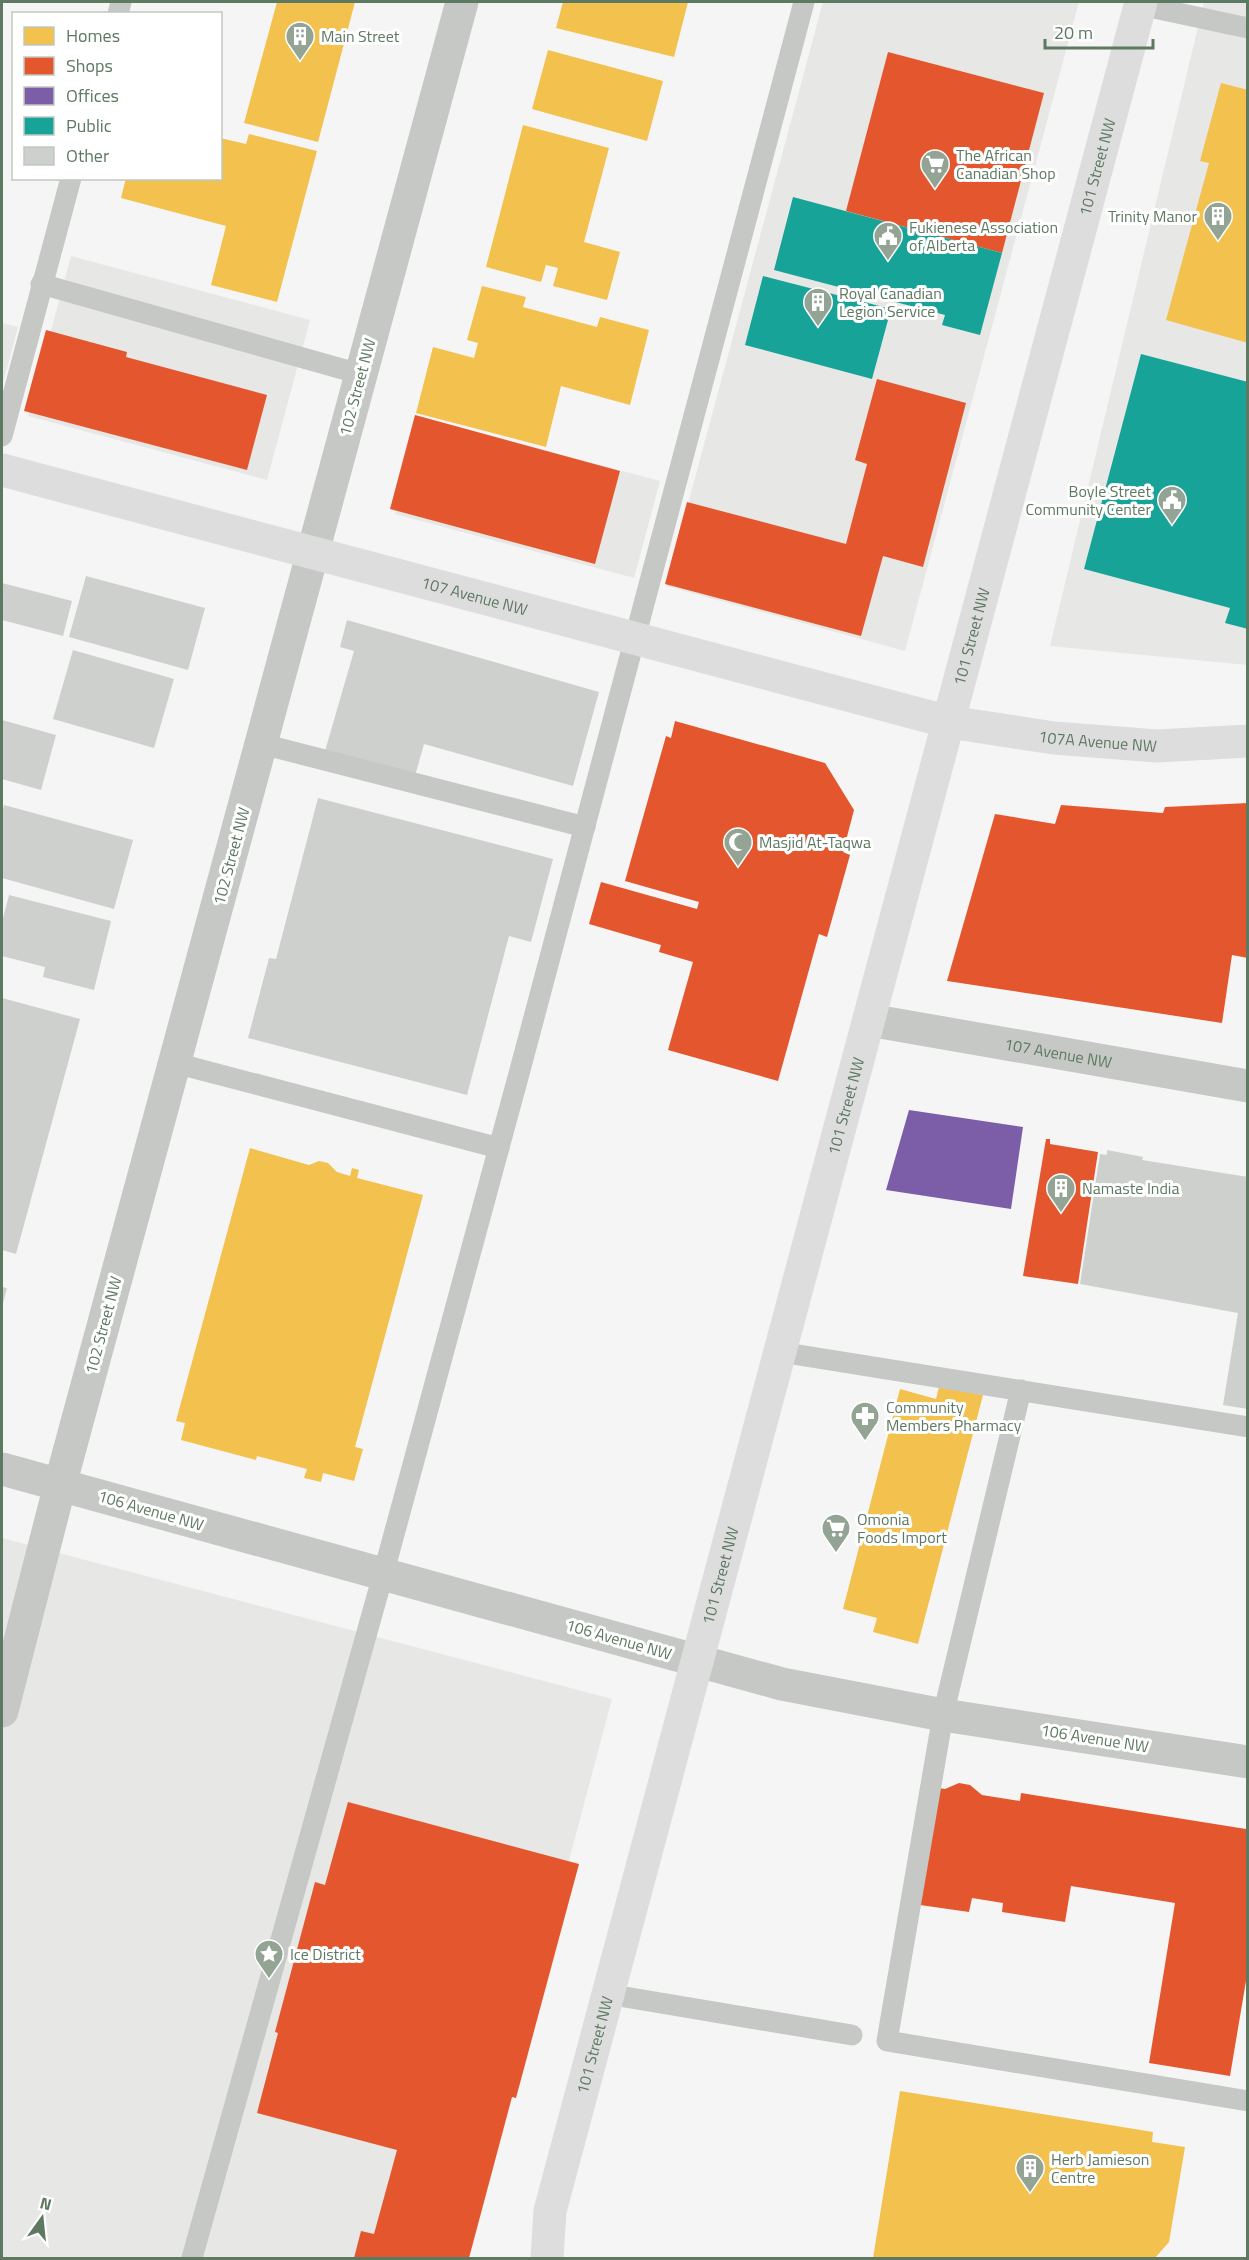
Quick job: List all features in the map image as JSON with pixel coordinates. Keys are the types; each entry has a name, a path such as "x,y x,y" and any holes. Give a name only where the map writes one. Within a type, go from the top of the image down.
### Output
{"main road":[{"name":"101 Street NW","path":"527,2259 550,2211 1141,3"},
{"name":"107 Avenue NW","path":"2,470 949,722"},
{"name":"107A Avenue NW","path":"949,722 1054,738 1157,746 1248,741"},
{"name":"101 Street NW","path":"547,2259 550,2211"}],"street":[{"name":"102 Street NW","path":"2,1711 60,1485 462,2"},
{"name":"107 Avenue NW","path":"869,1020 1248,1086"},
{"name":"106 Avenue NW","path":"2,1469 782,1684 943,1715 1248,1762"}],"lane":[{"path":"192,2259 384,1575 804,2"},
{"path":"1141,3 1248,28"},
{"path":"2,436 70,180"},
{"path":"42,284 360,374"},
{"path":"262,744 585,828"},
{"path":"175,1063 499,1148"},
{"path":"780,1352 1248,1427"},
{"path":"1020,1390 943,1715 887,2041 1248,2100"},
{"path":"608,1994 852,2035"}],"shaded area":[{"path":"823,2 1079,2 905,651 666,586"},
{"path":"1204,2 1247,2 1247,665 1050,646"},
{"path":"71,256 310,320 267,480 28,416"},
{"path":"2,323 18,327 2,387"},
{"path":"421,417 660,481 634,578 395,514"},
{"name":"Ice District","path":"2,1538 612,1699 463,2258 2,2258"}],"building: Homes":[{"name":"Main Street","path":"277,2 355,2 318,142 244,123"},
{"path":"563,2 688,2 674,57 556,28"},
{"path":"548,50 663,81 647,141 532,109"},
{"name":"Trinity Manor","path":"1221,83 1248,90 1248,343 1166,320 1209,163 1200,161"},
{"path":"523,125 609,148 584,242 620,252 607,300 553,286 558,268 546,265 541,282 486,267"},
{"path":"249,134 317,151 277,302 211,285 226,226 121,198 126,180 222,180 222,138 246,144"},
{"path":"482,286 526,297 523,307 597,327 600,317 649,330 630,405 561,386 546,447 416,413 433,347 474,358 478,343 467,340"},
{"path":"250,1148 309,1165 319,1161 328,1163 337,1172 350,1176 352,1168 359,1170 357,1178 423,1195 355,1447 363,1449 354,1481 323,1473 321,1482 304,1478 307,1469 257,1456 256,1460 181,1440 185,1423 176,1421"},
{"path":"939,1387 983,1395 918,1644 873,1632 877,1618 843,1609 900,1389 936,1399"},
{"name":"Herb Jamieson Centre","path":"900,2091 1153,2132 1152,2142 1185,2147 1169,2242 1155,2258 873,2258"}],"building: Shops":[{"path":"888,52 1044,93 1002,253 846,211"},
{"path":"46,330 127,352 126,357 267,395 247,470 24,411"},
{"path":"877,379 966,403 923,567 883,556 861,636 665,584 687,502 846,544 867,464 855,460"},
{"path":"415,415 620,471 595,564 390,509"},
{"path":"675,721 825,763 854,810 843,852 850,855 827,937 819,934 778,1081 668,1050 693,962 659,952 661,945 589,924 601,882 697,909 699,902 625,881 666,736 671,738"},
{"path":"1248,803 1248,958 1232,955 1222,1023 947,981 995,814 1055,824 1061,805 1163,813 1165,807"},
{"name":"Namaste India","path":"1046,1139 1050,1139 1050,1144 1098,1152 1078,1284 1023,1276"},
{"path":"959,1783 970,1785 982,1795 1020,1801 1021,1793 1246,1829 1248,1969 1230,2076 1149,2063 1175,1903 1071,1886 1065,1922 1002,1912 1003,1903 972,1898 969,1912 920,1905 939,1788 945,1789"},
{"path":"348,1802 579,1864 516,2098 512,2097 469,2258 354,2258 361,2231 374,2234 397,2150 257,2113 278,2033 275,2032 315,1882 325,1885"}],"building: Offices":[{"path":"909,1110 1023,1127 1011,1209 886,1190"}],"building: Public":[{"name":"Fukienese Association of Alberta","path":"793,197 1002,253 980,335 942,325 945,315 774,270"},
{"name":"Royal Canadian Legion Service","path":"763,276 891,309 872,379 745,345"},
{"name":"Boyle Street Community Center","path":"1141,354 1248,382 1248,629 1225,623 1230,608 1084,569"}],"building: Other":[{"path":"86,576 205,608 188,670 69,637"},
{"path":"2,583 72,601 63,636 2,620"},
{"path":"347,620 599,692 573,786 424,744 415,776 325,751 354,651 340,647"},
{"path":"73,650 174,679 154,748 53,719"},
{"path":"2,720 56,735 41,790 2,779"},
{"path":"318,798 553,859 531,942 509,936 467,1095 248,1038 269,958 276,959"},
{"path":"4,805 133,840 114,909 2,878"},
{"path":"9,895 111,921 94,990 43,977 45,967 2,956 2,922"},
{"path":"2,998 80,1019 16,1254 2,1250"},
{"path":"1107,1150 1143,1157 1142,1160 1248,1177 1248,1409 1223,1405 1238,1313 1080,1284 1100,1154 1107,1155"},
{"path":"2,1287 7,1288 2,1307"}],"place":[{"name":"Main Street","path":"300,62"},
{"name":"The African Canadian Shop","path":"935,190"},
{"name":"Trinity Manor","path":"1218,242"},
{"name":"Fukienese Association of Alberta","path":"888,262"},
{"name":"Royal Canadian Legion Service","path":"818,328"},
{"name":"Boyle Street Community Center","path":"1172,526"},
{"name":"Masjid At-Taqwa","path":"738,868"},
{"name":"Namaste India","path":"1061,1214"},
{"name":"Community Members Pharmacy","path":"865,1442"},
{"name":"Omonia Foods Import","path":"836,1554"},
{"name":"Ice District","path":"269,1980"},
{"name":"Herb Jamieson Centre","path":"1030,2194"}]}
